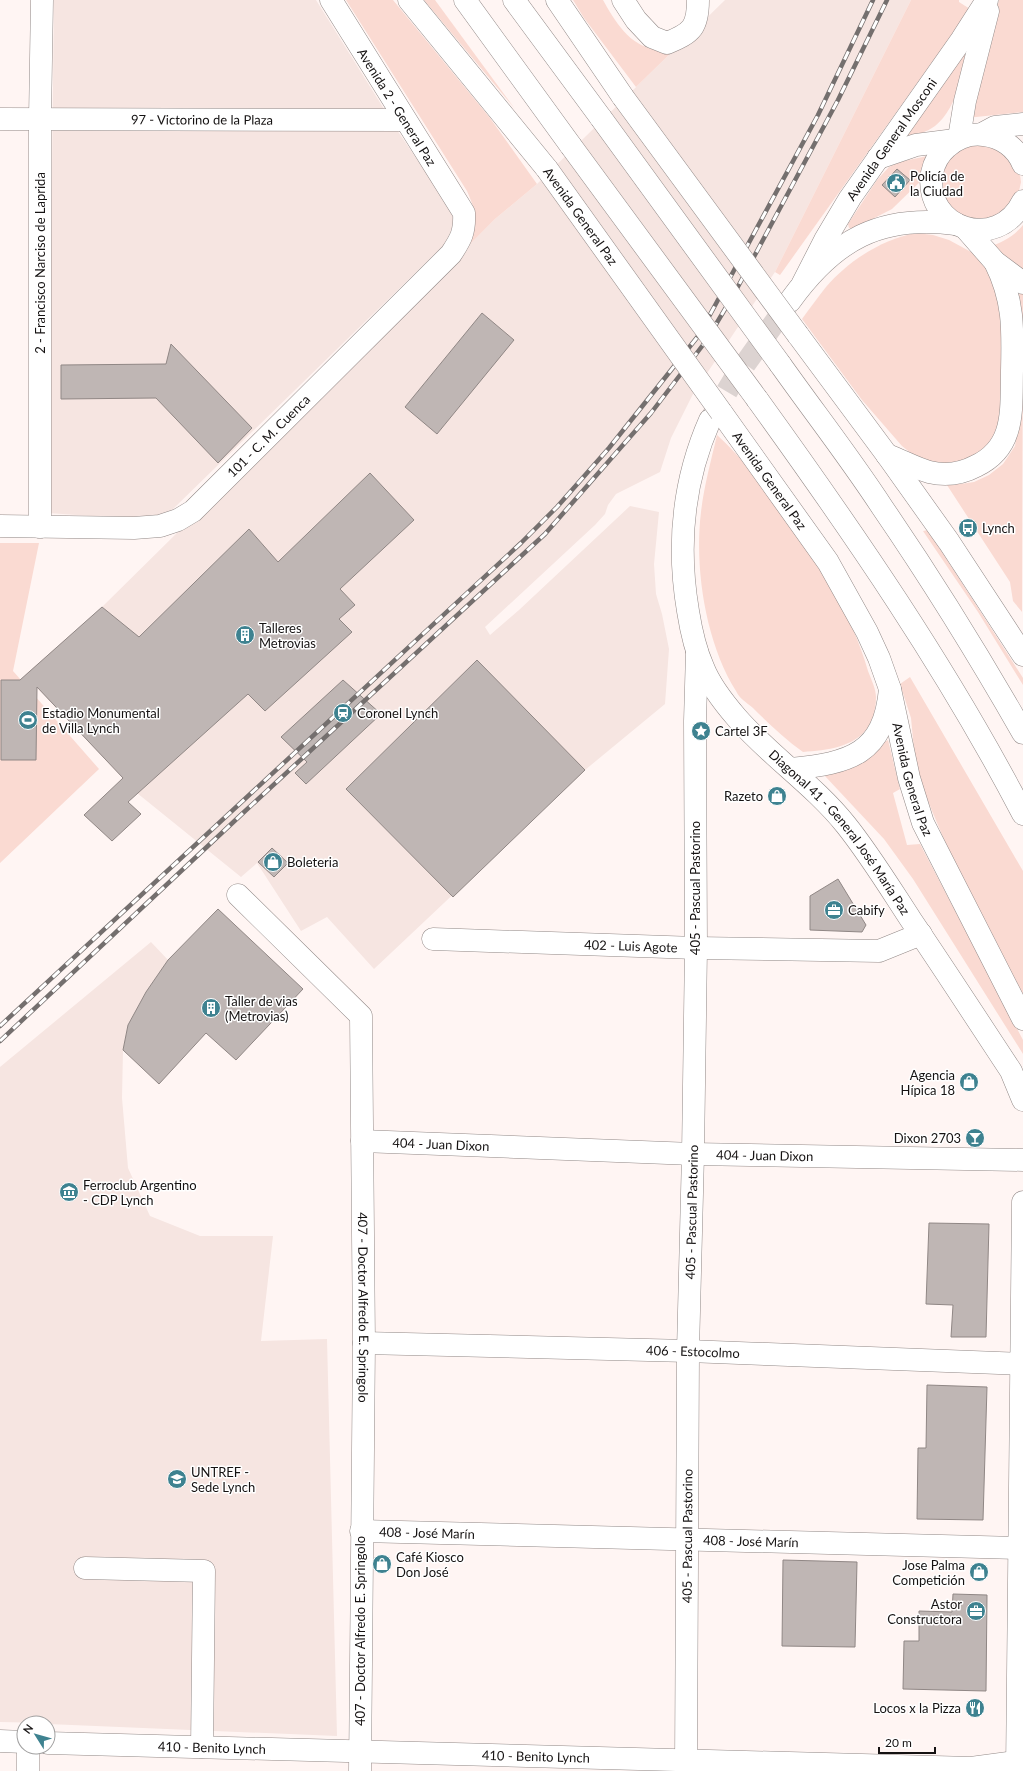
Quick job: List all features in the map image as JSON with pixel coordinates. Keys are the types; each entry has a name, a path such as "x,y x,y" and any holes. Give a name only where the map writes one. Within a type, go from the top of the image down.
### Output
{"main road":[{"name":"2 - Francisco Narciso de Laprida","path":"40,527 40,118 42,0"},
{"name":"Avenida 2 - General Paz","path":"331,0 464,213"},
{"name":"Avenida General Paz","path":"409,0 547,169 828,562 867,632 879,658 890,688 909,778 923,823 1023,1019"},
{"path":"465,0 823,491 903,610 974,727 1023,814"},
{"path":"514,0 881,505 923,568 995,684 1023,733"},
{"path":"557,0 623,97 887,455 949,542 1023,655"},
{"path":"623,0 636,20 652,37 667,43 690,31 698,16 698,0"},
{"name":"Avenida General Mosconi","path":"790,301 803,283 824,240 850,198 967,33 987,0"},
{"path":"991,0 965,101 957,139 946,148 938,158 931,180 932,191 940,211 948,219 961,227 995,262 1023,283"},
{"name":"97 - Victorino de la Plaza","path":"0,118 405,120"},
{"path":"982,134 995,127 1023,124"},
{"path":"878,158 916,145 957,139 972,134 982,134 993,136 1004,141 1014,149 1023,164"},
{"name":"Avenida General Mosconi","path":"803,283 838,250 860,237 883,228 907,222 932,221 982,230 997,227 1010,219 1023,201"},
{"name":"101 - C. M. Cuenca","path":"0,526 134,528 160,526 178,520 193,511 451,254 465,229 464,213"},
{"path":"887,455 930,472 948,474 963,473 986,461 997,452 1004,441 1010,424 1012,404 1013,321 1008,294 995,262"},
{"name":"Diagonal 41 - General José María Paz","path":"710,420 696,457 686,499 683,523 682,558 684,587 697,652 703,668 736,718 791,769 846,825 921,934 1011,1071 1023,1100"},
{"name":"405 - Pascual Pastorino","path":"686,1765 688,1351 696,948 695,721 697,652"},
{"path":"791,769 820,766 845,759 863,751 880,732 887,712 890,688"},
{"name":"407 - Doctor Alfredo E. Springolo","path":"238,896 361,1016 364,1342 360,1761"},
{"name":"402 - Luis Agote","path":"433,939 696,948 879,951 921,934"},
{"name":"404 - Juan Dixon","path":"362,1141 693,1154 1023,1160"},
{"path":"1019,1764 1023,1202"},
{"name":"406 - Estocolmo","path":"364,1342 688,1351 1022,1364"},
{"name":"408 - José Marín","path":"361,1531 1021,1548"},
{"path":"85,1568 204,1571 202,1747"},
{"path":"0,1741 16,1742"},
{"name":"410 - Benito Lynch","path":"56,1743 202,1747 360,1761 971,1768 1019,1764"},
{"path":"28,1755 28,1771"}],"shaded area":[{"path":"54,0 316,0 399,133 456,217 450,239 173,509 150,520 48,513"},
{"path":"346,0 393,0 490,118 537,184 495,219 469,245 475,218 473,206 467,191"},
{"path":"424,0 435,0 515,109"},
{"path":"573,0 603,0 612,16 624,31 638,43 647,47 659,49 678,46 636,87 584,18"},
{"path":"725,0 911,0 775,272 693,394 671,438 660,472 616,494 608,505 605,514 595,525 485,627 490,635 519,610 630,506 659,512 654,564 656,594 662,614 669,649 665,704 585,770 374,969 327,917 301,931 257,863 241,877 137,793 25,675 102,607 495,219 537,184"},
{"path":"911,0 959,0 959,2 970,9 780,275 775,272"},
{"path":"999,0 1023,0 1023,112 967,118"},
{"path":"973,39 960,86 950,108 935,126 922,133 907,137 904,133"},
{"path":"960,145 1001,146 1019,168 1021,182 1018,196 1011,209 975,225 942,204 940,165"},
{"path":"937,154 929,173 892,209 853,229 849,228 848,224 877,180 889,167 899,162"},
{"path":"1023,225 1023,272 988,247 1007,239"},
{"path":"917,233 933,235 949,240 973,253 987,268 1003,303 1004,407 996,439 972,462 941,466 912,454 902,446 862,400 802,319 826,287 845,268 867,252 880,245"},
{"path":"1014,284 1023,291 1022,612 1013,601 1010,582 945,482 961,484 974,482 989,475 1003,464 1015,446 1019,423"},
{"path":"717,435 748,468 776,505 834,590 853,630 874,687 876,701 869,726 856,739 848,743 830,749 803,752 783,737 737,694 717,651 710,628 701,581 699,534 702,502"},
{"path":"928,530 1023,678 1023,685 978,612 923,531"},
{"name":"Estadio Monumental de Villa Lynch","path":"0,543 39,543 13,671 99,769 0,863"},
{"path":"910,677 1023,871 1023,998 948,849 925,794 915,760 911,718 900,684"},
{"path":"888,740 900,789 893,793 907,845 920,844 1023,1040 1023,1054 913,879 884,839 824,775"},
{"path":"151,942 168,960 146,992 128,1025 123,1050 122,1098 128,1168 150,1216 200,1236 273,1236 261,1341 327,1339 337,1736 56,1724 56,1715 16,1715 16,1722 0,1722 0,1067"}],"building":[{"name":"Policía de la Ciudad","path":"897,169 910,180 895,197 882,185"},
{"path":"482,313 514,340 437,434 405,407"},
{"path":"171,344 252,428 218,463 156,398 61,399 61,365 166,364"},
{"name":"Talleres Metrovias","path":"370,473 414,520 340,589 355,605 339,619 352,632 265,711 248,694 128,802 141,814 112,841 84,815 123,778 37,687 36,760 1,760 1,680 20,680 102,607 139,637 249,529 278,562"},
{"path":"477,660 585,770 453,897 346,789"},
{"path":"343,680 381,714 306,784 295,773 307,762 281,737"},
{"name":"Boleteria","path":"272,848 288,863 274,877 258,862"},
{"name":"Cabify","path":"838,879 866,925 862,932 810,930 810,896"},
{"name":"Taller de vias (Metrovias)","path":"218,909 303,989 236,1060 206,1033 159,1084 123,1050 128,1025 146,992 168,960"},
{"path":"929,1223 989,1224 986,1337 951,1337 953,1305 926,1304"},
{"path":"927,1385 987,1387 983,1520 917,1519 918,1448 926,1448"},
{"path":"783,1560 857,1562 855,1647 782,1646"},
{"path":"953,1594 987,1595 986,1691 903,1689 904,1641 919,1641 919,1611 952,1612"}],"tunnel":[{"path":"710,420 733,381 790,301"}],"railway":[{"path":"0,1026 521,543 557,507 609,448 699,335 818,115 873,0"},
{"path":"0,1041 243,813 545,534 651,413 706,341 734,294 838,100 887,0"}],"place":[{"name":"Policía de la Ciudad","path":"896,183"},
{"name":"Lynch","path":"968,528"},
{"name":"Talleres Metrovias","path":"245,635"},
{"name":"Coronel Lynch","path":"343,713"},
{"name":"Estadio Monumental de Villa Lynch","path":"28,720"},
{"name":"Cartel 3F","path":"701,731"},
{"name":"Razeto","path":"777,796"},
{"name":"Boleteria","path":"273,862"},
{"name":"Cabify","path":"834,910"},
{"name":"Taller de vias (Metrovias)","path":"211,1008"},
{"name":"Agencia Hípica 18","path":"969,1082"},
{"name":"Dixon 2703","path":"975,1138"},
{"name":"Ferroclub Argentino - CDP Lynch","path":"69,1192"},
{"name":"UNTREF - Sede Lynch","path":"177,1479"},
{"name":"Café Kiosco Don José","path":"382,1564"},
{"name":"Jose Palma Competición","path":"979,1572"},
{"name":"Astor Constructora","path":"976,1611"},
{"name":"Locos x la Pizza","path":"975,1708"}]}
